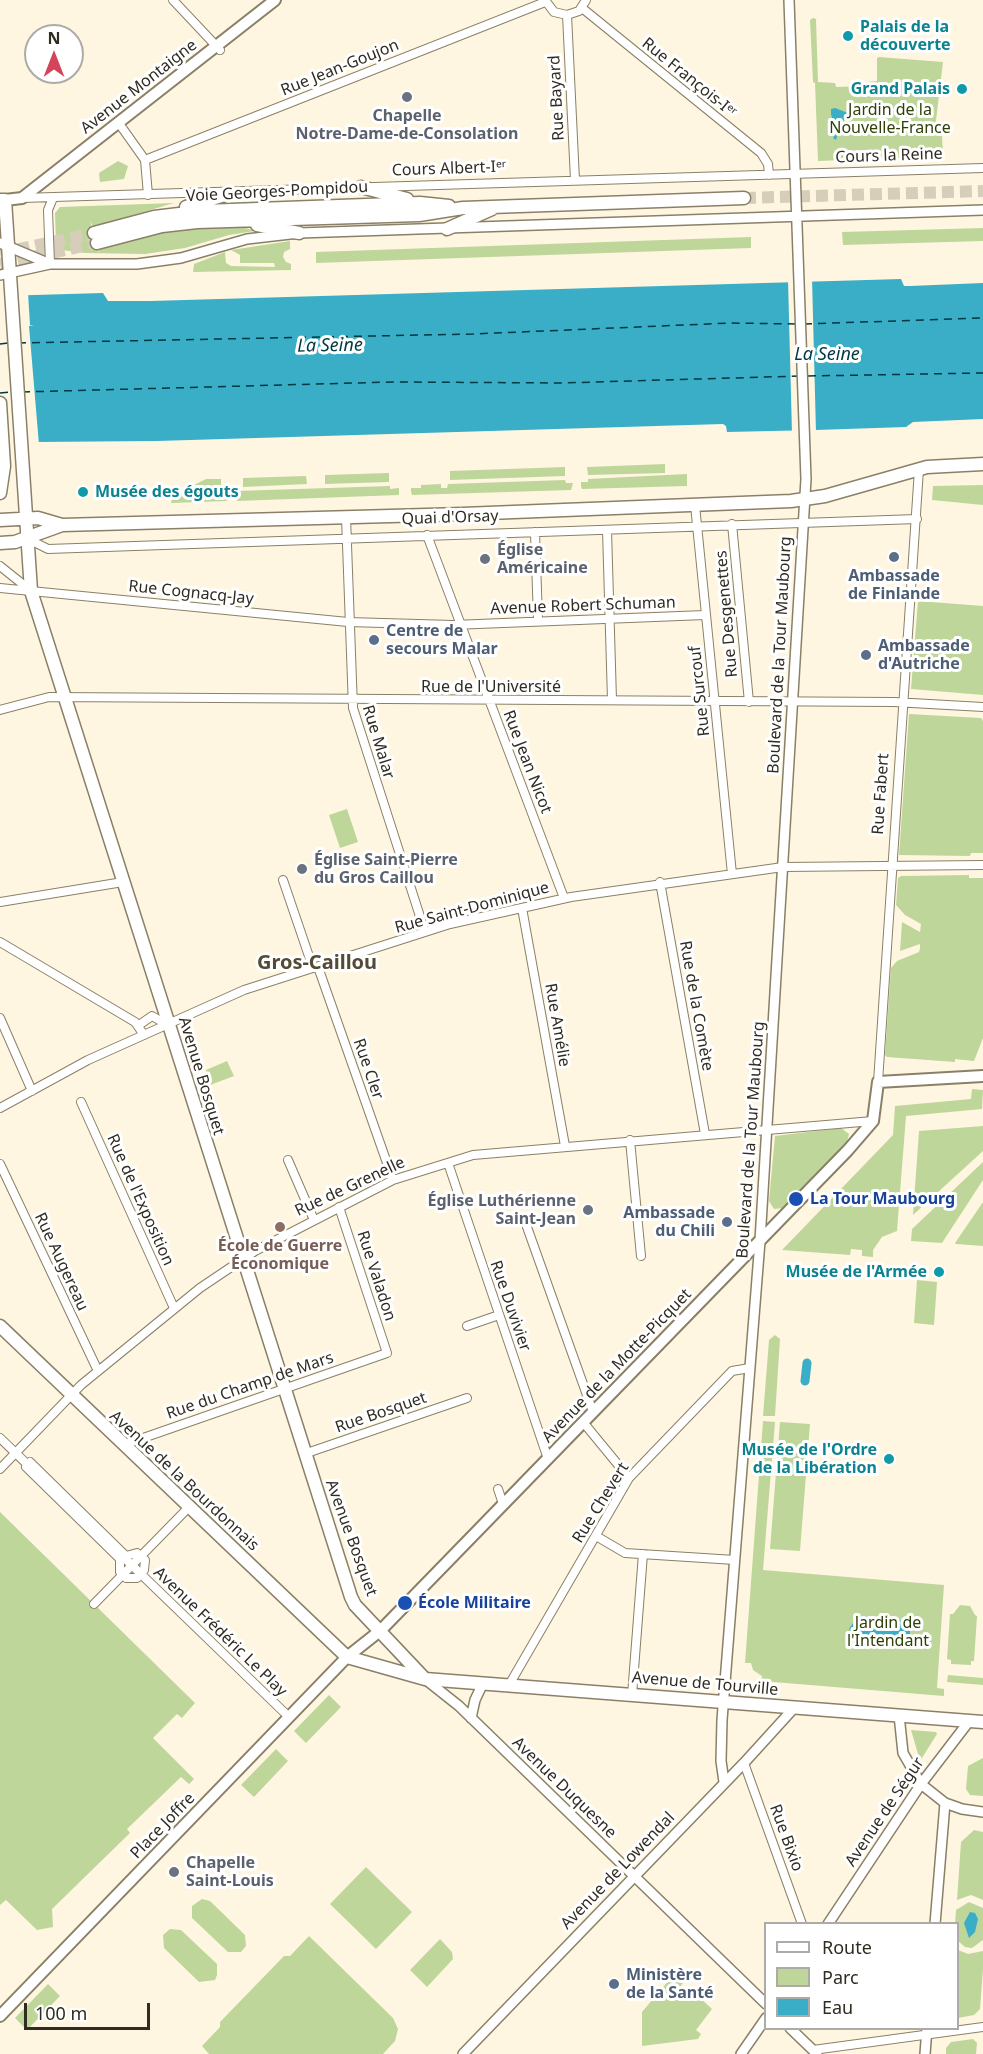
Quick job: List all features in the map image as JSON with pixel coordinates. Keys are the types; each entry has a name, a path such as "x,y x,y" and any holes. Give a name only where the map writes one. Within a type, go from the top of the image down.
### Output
{"main road":[{"name":"Avenue Montaigne","path":"27,198 118,122 219,48 275,0"},
{"path":"361,187 420,203"},
{"path":"154,217 231,193"},
{"path":"2,196 27,198"},
{"name":"Avenue Bosquet","path":"2,196 5,274 11,295 31,591 303,1454 351,1596 356,1605 425,1680"},
{"name":"Voie Georges-Pompidou","path":"463,208 420,203 204,211 154,217 95,238 162,226 232,221 419,215 463,208 498,206 744,198"},
{"path":"447,229 498,206"},
{"path":"232,221 299,233"},
{"path":"0,403 4,466 0,493"},
{"name":"Quai d'Orsay","path":"26,538 62,525 805,500 919,469 983,464"},
{"name":"Quai d'Orsay","path":"0,520 44,519 62,525"},
{"path":"0,543 15,542 26,538"},
{"path":"878,1082 983,1076"},
{"name":"Rue Fabert","path":"873,1121 878,1082"},
{"name":"Avenue de la Motte-Picquet","path":"347,1658 381,1630 873,1121"},
{"name":"Avenue de la Bourdonnais","path":"0,1326 347,1658"},
{"name":"Avenue de Tourville","path":"347,1658 425,1680 983,1722"},
{"name":"Place Joffre","path":"0,2016 347,1658"}],"street":[{"path":"173,0 219,48"},
{"name":"Boulevard de la Tour Maubourg","path":"724,1782 721,1761 724,1702 767,1128 805,500 806,453 789,0"},
{"path":"545,1 554,12 567,15 584,4"},
{"name":"Rue Jean-Goujon","path":"145,160 545,1"},
{"name":"Rue François-Iᵉʳ","path":"584,4 761,153 768,164 769,175"},
{"name":"Rue Bayard","path":"567,15 575,180"},
{"path":"118,122 145,160 148,195"},
{"name":"Cours la Reine","path":"795,174 983,168"},
{"name":"Cours Albert-Iᵉʳ","path":"27,198 795,174"},
{"path":"50,264 48,210 52,198"},
{"path":"5,274 50,264 137,264 181,258 247,239 299,233 983,210"},
{"path":"4,244 50,264"},
{"name":"Rue Fabert","path":"878,1082 919,469"},
{"name":"Rue Surcouf","path":"695,505 732,873"},
{"name":"Rue Malar","path":"346,517 351,700 425,932"},
{"name":"Quai d'Orsay","path":"26,538 48,549 917,519"},
{"name":"Rue Desgenettes","path":"732,524 748,702"},
{"path":"607,530 612,700"},
{"path":"535,532 538,620"},
{"name":"Rue Jean Nicot","path":"427,535 564,898"},
{"path":"0,566 31,591"},
{"name":"Rue Cognacq-Jay","path":"0,588 348,622 461,625"},
{"name":"Avenue Robert Schuman","path":"461,625 538,620 705,615"},
{"name":"Rue de l'Université","path":"0,710 49,697 903,703 983,707"},
{"name":"Rue Saint-Dominique","path":"0,1108 88,1060 244,990 425,932 522,908 564,898 660,882 783,867 983,866"},
{"name":"Rue Cler","path":"283,880 393,1180"},
{"path":"0,902 123,882"},
{"name":"Rue de la Comète","path":"660,882 705,1134"},
{"name":"Rue Amélie","path":"522,908 566,1146"},
{"path":"0,942 139,1024 144,1035"},
{"path":"139,1024 152,1016 168,1025"},
{"path":"0,1018 32,1091"},
{"name":"Rue de l'Exposition","path":"81,1102 174,1308"},
{"name":"Rue de Grenelle","path":"0,1469 98,1371 174,1308 255,1251 393,1180 473,1155 767,1128 873,1121"},
{"path":"630,1140 641,1256"},
{"path":"288,1161 314,1220"},
{"name":"Rue Duvivier","path":"447,1163 548,1459"},
{"name":"Rue Augereau","path":"0,1164 98,1371"},
{"name":"Rue Valadon","path":"339,1207 387,1353"},
{"path":"527,1227 593,1412"},
{"path":"467,1326 499,1315"},
{"name":"Rue du Champ de Mars","path":"123,1445 387,1353"},
{"name":"Rue Chevert","path":"509,1685 629,1478 732,1371 750,1368"},
{"name":"Rue Bosquet","path":"303,1454 467,1398"},
{"path":"584,1422 629,1478"},
{"path":"0,1438 28,1465 26,1467 120,1559 120,1572 126,1578 137,1578 144,1570 145,1560 137,1553 126,1556 30,1462 28,1465"},
{"name":"Avenue Frédéric Le Play","path":"28,1465 289,1717"},
{"path":"498,1489 503,1504"},
{"path":"94,1604 189,1507"},
{"path":"596,1536 625,1553 735,1560"},
{"path":"632,1695 643,1554"},
{"name":"Avenue Duquesne","path":"425,1680 471,1718 764,2003"},
{"path":"471,1718 475,1700 483,1683"},
{"name":"Avenue de Lowendal","path":"463,2054 744,1763 794,1707"},
{"path":"899,1715 903,1753 921,1784 945,1803 962,1809 983,1812"},
{"name":"Avenue de Ségur","path":"829,1922 921,1784 970,1720"},
{"name":"Rue Bixio","path":"744,1763 802,1922"},
{"path":"935,1922 945,1803"},
{"path":"741,2054 764,2020"},
{"path":"959,2029 983,2027"},
{"path":"792,2030 815,2052 927,2031 925,2054"}],"green space":[{"name":"Jardin de la Nouvelle-France","path":"816,19 818,82 835,83 836,87 865,86 866,82 877,81 877,58 879,57 943,62 935,129 942,136 943,156 818,161 810,20"},
{"path":"118,161 128,166 124,179 100,182 99,173"},
{"path":"174,203 93,227 90,220 99,253 99,249 166,230 196,227 246,228 255,231 229,235 185,248 145,254 85,253 61,250 56,243 55,213 60,207"},
{"path":"983,228 983,241 843,245 842,232"},
{"path":"751,237 751,248 316,263 316,252"},
{"path":"290,241 290,249 284,252 283,257 291,264 291,270 193,272 194,264 225,252 226,263 231,266 275,267 274,263 240,263 240,255 231,250"},
{"path":"665,464 665,473 588,475 587,467"},
{"path":"565,467 565,476 450,480 450,471"},
{"path":"389,473 389,482 325,484 325,475"},
{"path":"687,474 687,486 582,489 581,486 581,482 588,482 588,479"},
{"path":"306,476 307,484 243,487 243,478"},
{"path":"206,479 221,479 221,487 188,488"},
{"path":"565,480 566,483 573,483 571,490 412,495 411,491 411,488 421,488 421,485 441,484 441,488 447,488 448,484"},
{"path":"983,485 983,505 932,500 933,486"},
{"path":"390,486 390,489 399,488 399,495 237,501 236,491"},
{"path":"221,491 221,494 228,494 227,501 171,503 174,493"},
{"path":"918,601 983,606 983,695 911,689"},
{"path":"909,714 981,718 983,721 983,853 971,853 970,856 899,855"},
{"path":"347,809 358,842 340,848 329,815"},
{"path":"969,875 969,878 983,878 983,1038 974,1061 955,1059 955,1062 887,1057 885,1055 891,968 897,961 919,952 920,948 920,944 900,951 902,922 920,932 921,924 905,915 896,905 898,878 901,876"},
{"path":"227,1061 234,1076 210,1085 206,1070"},
{"path":"972,1089 983,1090 982,1109 906,1116 897,1231 882,1237 873,1250 873,1257 862,1256 862,1250 851,1249 850,1255 782,1250 893,1135 895,1106 971,1099"},
{"path":"983,1126 983,1151 913,1215 919,1131"},
{"path":"841,1128 849,1134 847,1142 783,1208 774,1209 769,1201 775,1136"},
{"path":"983,1162 983,1180 942,1243 911,1241 912,1229"},
{"path":"983,1202 983,1246 956,1244 955,1243"},
{"path":"917,1280 937,1282 934,1325 914,1323"},
{"path":"775,1335 780,1339 775,1416 763,1416 769,1340"},
{"name":"Jardin de l'Intendant","path":"763,1421 775,1422 763,1570 944,1585 937,1688 944,1689 944,1696 761,1681 762,1676 753,1670 751,1663 745,1663"},
{"path":"780,1422 810,1424 800,1551 770,1549"},
{"path":"0,1512 195,1703 182,1718 177,1714 153,1738 194,1779 189,1784 181,1777 127,1829 130,1833 52,1909 53,1927 37,1930 6,1900 0,1905"},
{"path":"960,1605 970,1606 977,1616 974,1661 971,1661 971,1665 951,1664 951,1660 947,1659 950,1614 953,1614"},
{"path":"948,1675 983,1678 983,1685 947,1682"},
{"path":"329,1695 341,1707 306,1743 294,1731"},
{"path":"911,1730 936,1732 937,1734 920,1761"},
{"path":"276,1749 288,1761 254,1797 241,1785"},
{"path":"983,1758 983,1796 970,1795 966,1789 968,1766"},
{"path":"974,1830 983,1832 983,1900 971,1895 957,1900 961,1842"},
{"path":"366,1867 412,1912 376,1949 330,1904"},
{"path":"202,1899 210,1901 245,1935 246,1946 241,1952 228,1952 192,1918 192,1906"},
{"path":"969,1902 983,1908 983,1940 972,1948 965,1947 959,1942 959,1922 955,1922 956,1910"},
{"path":"170,1929 181,1930 217,1964 215,1980 199,1982 164,1948 163,1935"},
{"path":"309,1936 393,2018 398,2029 395,2041 383,2054 209,2054 202,2046 220,2027 220,2022 284,1956 290,1956"},
{"path":"440,1939 452,1952 453,1959 427,1987 410,1970"},
{"path":"959,1950 968,1954 983,1951 980,2009 974,2015 959,2018"},
{"path":"675,1973 677,1976 675,1979 678,1982 681,1979 684,1982 681,1985 694,1998 697,1995 712,2009 696,2030 701,2034 698,2039 642,2046 642,2012"},
{"path":"48,1984 60,1996 27,2030 15,2018"},
{"path":"973,2039 977,2043 976,2054 946,2054 946,2048 951,2042"}],"water":[{"path":"835,108 848,113 840,126 836,140 833,138 836,134 831,114 831,109"},
{"name":"La Seine","path":"901,279 904,286 983,283 983,419 913,422 906,427 816,430 727,432 723,424 157,441 37,442 0,296 103,293 108,301 151,301"},
{"path":"860,1616 902,1620 902,1623 910,1630 910,1636 900,1642 900,1645 858,1642 859,1639 852,1635 849,1629 853,1623 860,1620"},
{"path":"970,1912 975,1913 978,1919 975,1932 969,1938 964,1923"}],"pier":[{"path":"812,278 816,433 792,434 788,279"},
{"path":"0,293 28,293 30,325 34,325 29,326 39,445 0,446"}],"waterway":[{"path":"805,1381 807,1363"}],"ferry route":[{"path":"804,324 983,318"},
{"path":"18,343 473,334 731,323 796,324"},
{"path":"0,344 8,343"},
{"path":"808,376 983,373"},
{"path":"22,392 393,382 562,383 800,376"},
{"path":"0,393 11,392"}],"tunnel":[{"path":"744,198 983,191"},
{"path":"0,253 94,233"},
{"path":"0,264 97,243"}],"place":[{"name":"Palais de la découverte","path":"848,36"},
{"name":"Grand Palais","path":"962,89"},
{"name":"Chapelle Notre-Dame-de-Consolation","path":"407,97"},
{"name":"Musée des égouts","path":"83,492"},
{"name":"Ambassade de Finlande","path":"894,557"},
{"name":"Église Américaine","path":"485,559"},
{"name":"Centre de secours Malar","path":"374,640"},
{"name":"Ambassade d'Autriche","path":"866,655"},
{"name":"Église Saint-Pierre du Gros Caillou","path":"302,869"},
{"name":"La Tour Maubourg","path":"796,1199"},
{"name":"Église Luthérienne Saint-Jean","path":"588,1210"},
{"name":"Ambassade du Chili","path":"727,1222"},
{"name":"École de Guerre Économique","path":"280,1227"},
{"name":"Musée de l'Armée","path":"939,1272"},
{"name":"Musée de l'Ordre de la Libération","path":"889,1459"},
{"name":"École Militaire","path":"405,1603"},
{"name":"Chapelle Saint-Louis","path":"174,1872"},
{"name":"Ministère de la Santé","path":"614,1984"}],"district":[{"name":"Gros-Caillou","path":"317,963"}]}
